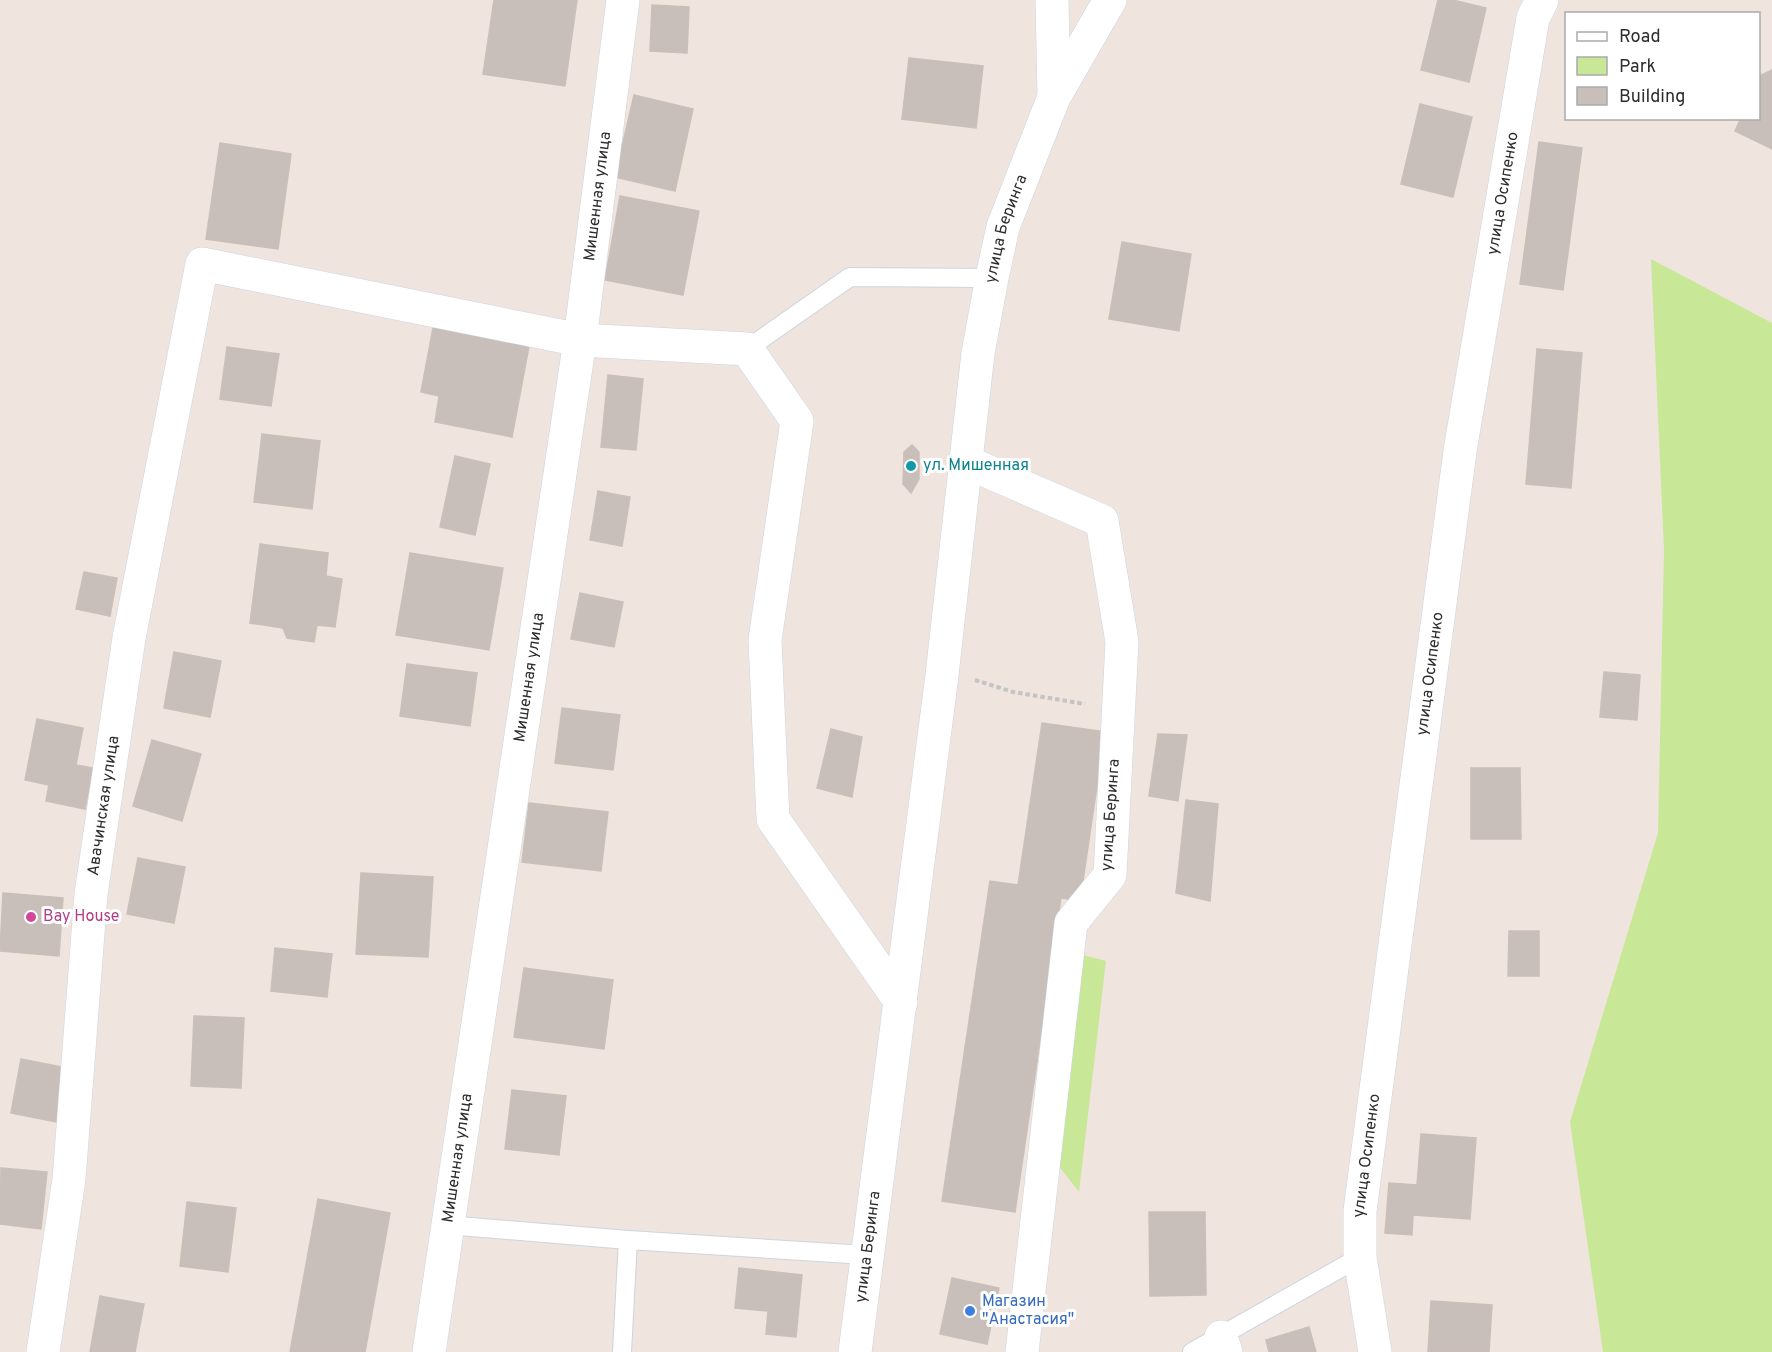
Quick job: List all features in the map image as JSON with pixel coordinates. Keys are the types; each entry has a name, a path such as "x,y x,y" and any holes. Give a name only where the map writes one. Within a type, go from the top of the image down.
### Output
{"street":[{"name":"Мишенная улица","path":"429,1352 580,340 623,0"},
{"name":"улица Беринга","path":"855,1352 943,663 978,353 1003,227 1054,98 1052,0"},
{"path":"1054,98 1110,0"},
{"name":"улица Осипенко","path":"1375,1352 1360,1257 1360,1210 1460,451 1533,18 1542,0"},
{"name":"Авачинская улица","path":"43,1352 69,1179 92,882 129,638 202,264 580,340"},
{"path":"580,340 747,349 797,421 765,639 773,819 901,1002"},
{"name":"улица Беринга","path":"966,462 1102,521 1122,642 1110,874 1071,923 1022,1352"}],"lane":[{"path":"747,349 850,277 992,278"},
{"path":"447,1224 628,1240 866,1255"},
{"path":"622,1352 628,1240"},
{"path":"1192,1352 1224,1344 1360,1257"}],"path":[{"path":"970,679 1013,692 1118,710"}],"green space":[{"path":"1651,259 1772,323 1772,1352 1603,1352 1570,1122 1658,833 1664,550"},
{"path":"1068,951 1106,961 1079,1192 1045,1148"}],"building":[{"path":"494,0 577,0 565,86 483,74"},
{"path":"1438,0 1453,0 1486,8 1469,82 1421,70"},
{"path":"652,5 689,7 687,53 650,51"},
{"path":"909,58 983,66 976,128 902,119"},
{"path":"1772,70 1772,149 1735,131 1740,120 1760,120 1761,75"},
{"path":"634,95 693,109 675,191 615,177"},
{"path":"1420,104 1472,117 1453,197 1401,184"},
{"path":"1539,142 1582,148 1563,290 1520,284"},
{"path":"220,143 291,154 278,249 206,239"},
{"path":"620,196 699,211 683,295 605,280"},
{"path":"1122,242 1191,254 1179,331 1109,319"},
{"path":"433,328 529,346 512,437 435,422 439,396 421,392"},
{"path":"227,347 279,354 271,406 220,399"},
{"path":"1537,349 1582,353 1571,488 1526,484"},
{"path":"608,375 643,379 636,450 601,447"},
{"path":"262,434 320,441 312,509 254,502"},
{"name":"ул. Мишенная","path":"912,445 919,452 919,479 911,493 903,484 904,452"},
{"path":"455,456 490,464 475,535 440,527"},
{"path":"598,491 630,497 622,546 590,540"},
{"path":"260,544 328,553 326,576 342,579 335,627 317,625 314,642 287,638 283,628 250,623"},
{"path":"410,553 503,568 489,650 396,635"},
{"path":"84,572 117,578 110,616 76,609"},
{"path":"580,593 623,602 614,647 571,639"},
{"path":"174,652 221,661 210,717 164,708"},
{"path":"407,664 477,673 470,726 400,716"},
{"path":"1604,672 1640,675 1637,720 1600,717"},
{"path":"562,708 620,715 613,770 555,763"},
{"path":"37,719 83,728 76,765 93,768 85,809 46,801 49,785 25,780"},
{"path":"1042,723 1105,732 1080,901 1061,898 1015,1212 942,1201 990,881 1018,885"},
{"path":"831,729 862,737 852,797 817,788"},
{"path":"1158,734 1187,735 1178,801 1149,796"},
{"path":"152,740 201,754 182,821 133,806"},
{"path":"1471,768 1520,768 1521,839 1471,839"},
{"path":"1186,800 1218,804 1210,901 1176,893"},
{"path":"529,803 608,812 601,871 522,862"},
{"path":"138,858 185,867 174,923 127,914"},
{"path":"361,873 433,877 428,957 356,954"},
{"name":"Bay House","path":"3,893 63,898 59,956 0,951"},
{"path":"1509,931 1539,931 1539,976 1508,976"},
{"path":"275,948 332,954 327,997 271,991"},
{"path":"524,968 613,980 604,1049 514,1037"},
{"path":"194,1016 244,1018 241,1088 191,1086"},
{"path":"21,1059 67,1068 57,1122 11,1113"},
{"path":"512,1090 566,1096 559,1155 505,1149"},
{"path":"1421,1134 1476,1138 1470,1219 1413,1215 1412,1235 1385,1233 1389,1183 1417,1185"},
{"path":"1,1168 47,1172 41,1229 0,1224"},
{"path":"318,1199 390,1213 365,1352 290,1352"},
{"path":"187,1202 236,1208 228,1272 180,1266"},
{"path":"1149,1212 1205,1212 1206,1295 1150,1296"},
{"path":"739,1268 802,1275 796,1337 766,1334 768,1311 735,1308"},
{"name":"Магазин \"Анастасия\"","path":"952,1278 999,1288 987,1344 940,1334"},
{"path":"100,1296 144,1304 135,1352 90,1352"},
{"path":"1431,1301 1492,1305 1489,1352 1428,1352"},
{"path":"1309,1327 1316,1352 1269,1352 1266,1340"}],"place":[{"name":"ул. Мишенная","path":"911,466"},
{"name":"Bay House","path":"31,917"},
{"name":"Магазин \"Анастасия\"","path":"970,1311"}]}
